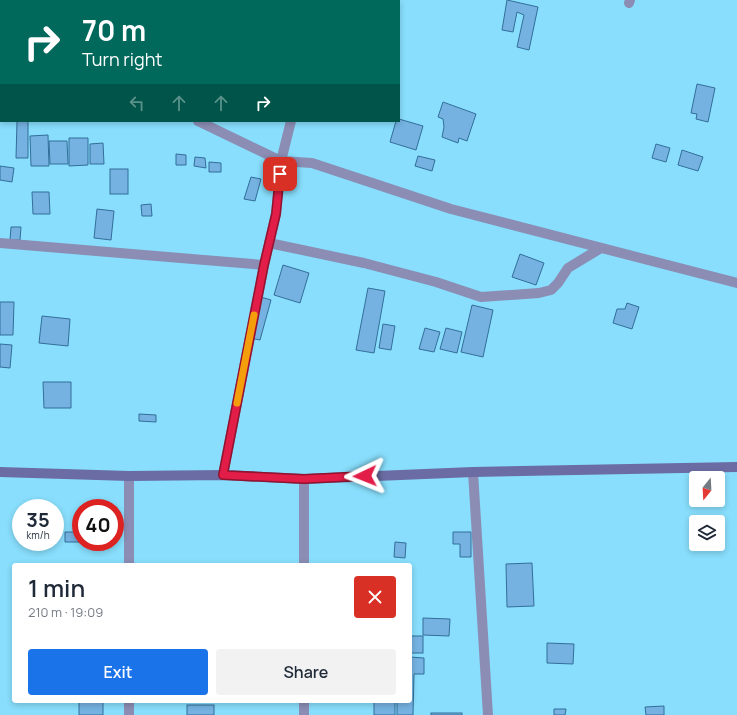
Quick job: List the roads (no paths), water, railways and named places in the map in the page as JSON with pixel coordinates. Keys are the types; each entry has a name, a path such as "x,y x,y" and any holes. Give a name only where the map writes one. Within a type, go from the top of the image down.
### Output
{"street":[{"path":"200,122 281,161 312,163 451,209 737,283"},
{"path":"223,475 264,265 276,214 281,161 291,122"},
{"path":"0,243 264,265"},
{"path":"270,243 364,263 436,282 480,297 539,293 551,290 561,280 568,268 601,248"},
{"path":"0,472 129,476 223,475 304,479 473,472 737,467"},
{"path":"473,472 488,715"},
{"path":"129,476 129,563"},
{"path":"304,479 304,563"},
{"path":"129,703 130,715"},
{"path":"304,703 304,715"}]}
